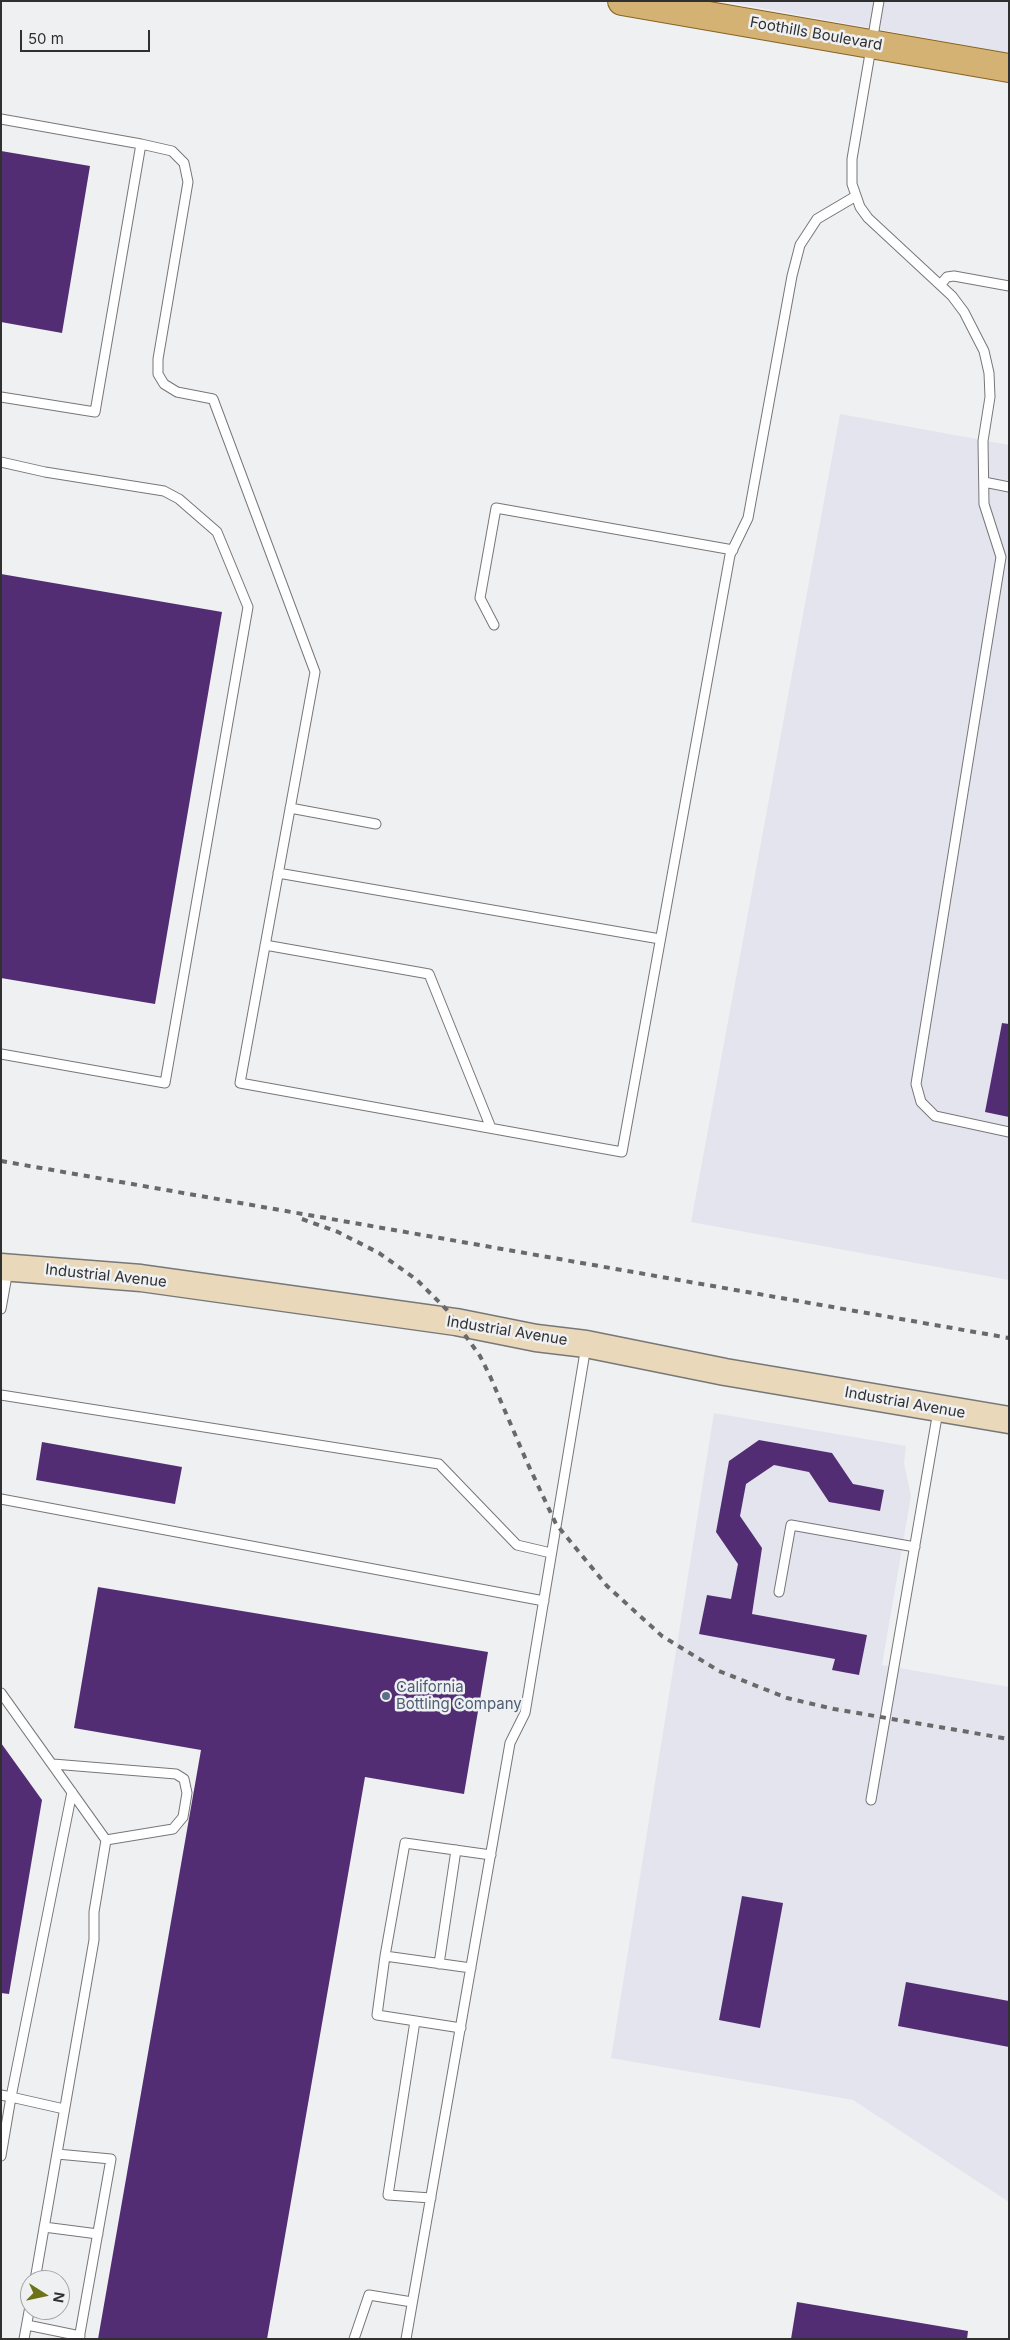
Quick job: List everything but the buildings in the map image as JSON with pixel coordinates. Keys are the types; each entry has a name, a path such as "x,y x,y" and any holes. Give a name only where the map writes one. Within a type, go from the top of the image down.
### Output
{"main road":[{"name":"Foothills Boulevard","path":"622,1 1009,68"}],"street":[{"name":"Industrial Avenue","path":"5,1267 141,1278 456,1322 536,1338 586,1344 725,1372 1009,1420"}],"lane":[{"path":"879,1 852,159 852,178 860,207 876,226 941,284 964,312 984,351 989,373 990,397 983,441 984,504 1001,557 916,1084 921,1102 935,1116 1009,1132"},
{"path":"1,119 172,151 184,162 188,182 158,359 158,374 164,384 177,392 213,399 315,672 240,1083 622,1152 733,550 748,518 792,276 800,245 817,220 856,196"},
{"path":"1,397 95,412 142,144"},
{"path":"941,284 947,278 954,276 1009,286"},
{"path":"1,462 45,472 164,491 179,499 217,532 248,608 165,1082 1,1054"},
{"path":"984,482 1009,488"},
{"path":"494,625 480,598 496,508 733,550"},
{"path":"290,808 376,824"},
{"path":"278,873 660,938"},
{"path":"265,945 429,974 491,1128"},
{"path":"1,1309 5,1267"},
{"path":"406,2339 510,1743 525,1713 586,1344"},
{"path":"1,1395 439,1464 516,1545 552,1553"},
{"path":"871,1800 938,1408"},
{"path":"1,1499 544,1601"},
{"path":"779,1592 791,1525 915,1547"},
{"path":"1,1693 106,1840 94,1912 94,1940 37,2270"},
{"path":"52,1764 176,1774 184,1779 187,1793 183,1817 173,1829 106,1840"},
{"path":"1,2156 72,1792"},
{"path":"461,2028 377,2015 404,1843 491,1855"},
{"path":"439,1964 456,1850"},
{"path":"385,1956 471,1968"},
{"path":"415,2021 388,2195 431,2198"},
{"path":"1,2095 64,2109"},
{"path":"27,2325 80,2337 111,2159 56,2154"},
{"path":"44,2227 98,2234"},
{"path":"354,2339 369,2295 412,2302"},
{"path":"24,2339 28,2320"}],"shaded area":[{"path":"722,1 1009,1 1009,53"},
{"path":"840,414 1009,445 1009,1280 691,1222"},
{"path":"714,1413 906,1446 904,1463 911,1496 882,1665 1009,1687 1009,2202 853,2100 611,2058"}],"railway":[{"path":"1,1161 1009,1338"},
{"path":"302,1219 338,1232 379,1253 417,1280 447,1310 480,1356 556,1524 607,1586 662,1636 719,1671 787,1698 834,1709 1009,1739"}],"place":[{"name":"California Bottling Company","path":"386,1696"}]}
